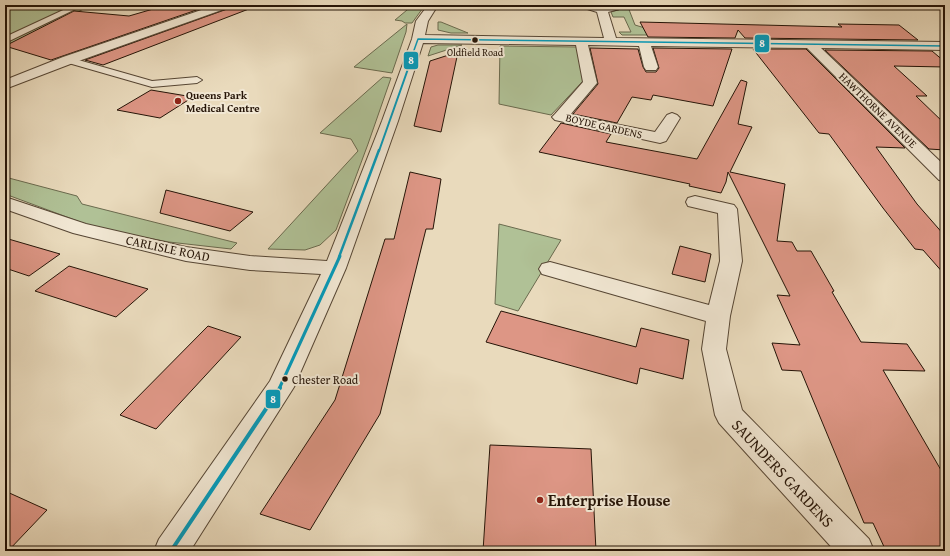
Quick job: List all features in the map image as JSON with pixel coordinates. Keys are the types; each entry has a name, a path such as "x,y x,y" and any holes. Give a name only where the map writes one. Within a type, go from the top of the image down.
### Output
{"street":[{"path":"5,85 68,60 226,5"},
{"path":"171,551 281,387 335,268 390,121 418,38 422,21 433,5"},
{"path":"585,5 602,10 623,5"},
{"path":"602,10 611,41"},
{"path":"418,38 945,46"},
{"name":"BOYDE GARDENS","path":"581,40 590,83 560,117 660,138 672,118"},
{"path":"644,42 651,67"},
{"name":"HAWTHORNE AVENUE","path":"810,44 945,176"},
{"name":"SAUNDERS GARDENS","path":"695,202 727,209 731,261 718,316 714,349 729,415 857,551"},
{"name":"CARLISLE ROAD","path":"5,203 80,229 186,254 250,263 335,268"},
{"path":"550,269 718,316"}],"lane":[{"path":"5,40 80,5"},
{"path":"68,60 152,84 197,80"}],"green space":[{"path":"5,5 92,5 5,47"},
{"path":"413,5 425,5 412,23 405,23 395,20"},
{"path":"628,7 635,25 668,35 622,35 619,32 631,32 624,17 613,17 611,12"},
{"path":"438,22 468,33 451,33 438,30"},
{"path":"407,24 406,32 392,73 354,67"},
{"path":"438,45 462,45 428,56 431,47"},
{"path":"500,46 578,47 583,81 551,115 499,104"},
{"path":"383,77 391,78 336,230 320,245 305,250 268,249 358,151 351,139 320,133"},
{"path":"5,177 77,196 82,204 237,243 231,249 169,242 99,229 5,194"},
{"path":"499,224 561,240 518,311 495,304"}],"building":[{"path":"167,5 211,5 51,60 5,46 74,11 129,16"},
{"path":"232,5 254,5 254,7 103,65 85,60 230,8"},
{"path":"640,22 842,27 838,24 899,25 918,40 745,38 738,30 735,38 648,37"},
{"path":"590,48 638,49 646,72 656,72 659,68 653,48 732,49 713,106 653,95 651,100 632,97 617,123 573,114 598,84"},
{"path":"753,49 806,49 905,148 876,147 917,204 945,236 945,275 923,250 915,249 829,134 819,133"},
{"path":"825,50 932,51 945,62 945,67 894,66 927,96 916,96 945,124 945,150 929,149"},
{"path":"458,52 441,132 414,126 430,61"},
{"path":"741,80 747,82 738,124 752,127 730,172 785,184 777,241 792,242 797,251 811,251 834,291 832,292 861,342 907,344 925,371 883,370 945,477 945,551 886,551 873,523 864,523 801,371 782,370 772,343 800,345 777,295 790,296 728,172 726,182 721,193 689,186 690,184 539,152 561,123 611,134 606,142 697,159"},
{"path":"151,90 193,97 160,118 117,110"},
{"path":"410,172 441,179 433,229 426,229 380,414 310,530 260,514 335,400 385,239 394,239"},
{"path":"166,190 253,212 230,231 160,213"},
{"path":"5,238 60,254 29,276 5,268"},
{"path":"680,246 711,254 705,282 672,274"},
{"path":"69,266 148,289 116,317 35,291"},
{"path":"501,311 636,347 641,328 689,340 683,379 640,368 637,384 486,342"},
{"path":"208,326 241,337 156,429 120,415"},
{"name":"Enterprise House","path":"490,445 591,449 596,551 483,551"},
{"path":"5,491 47,510 8,551 5,551"}],"transit line":[{"name":"8","path":"171,551 281,387 335,268 390,121 418,39 945,46"}],"place":[{"name":"Oldfield Road","path":"475,40"},
{"name":"Queens Park Medical Centre","path":"178,101"},
{"name":"Chester Road","path":"285,379"},
{"name":"Enterprise House","path":"540,500"}]}
